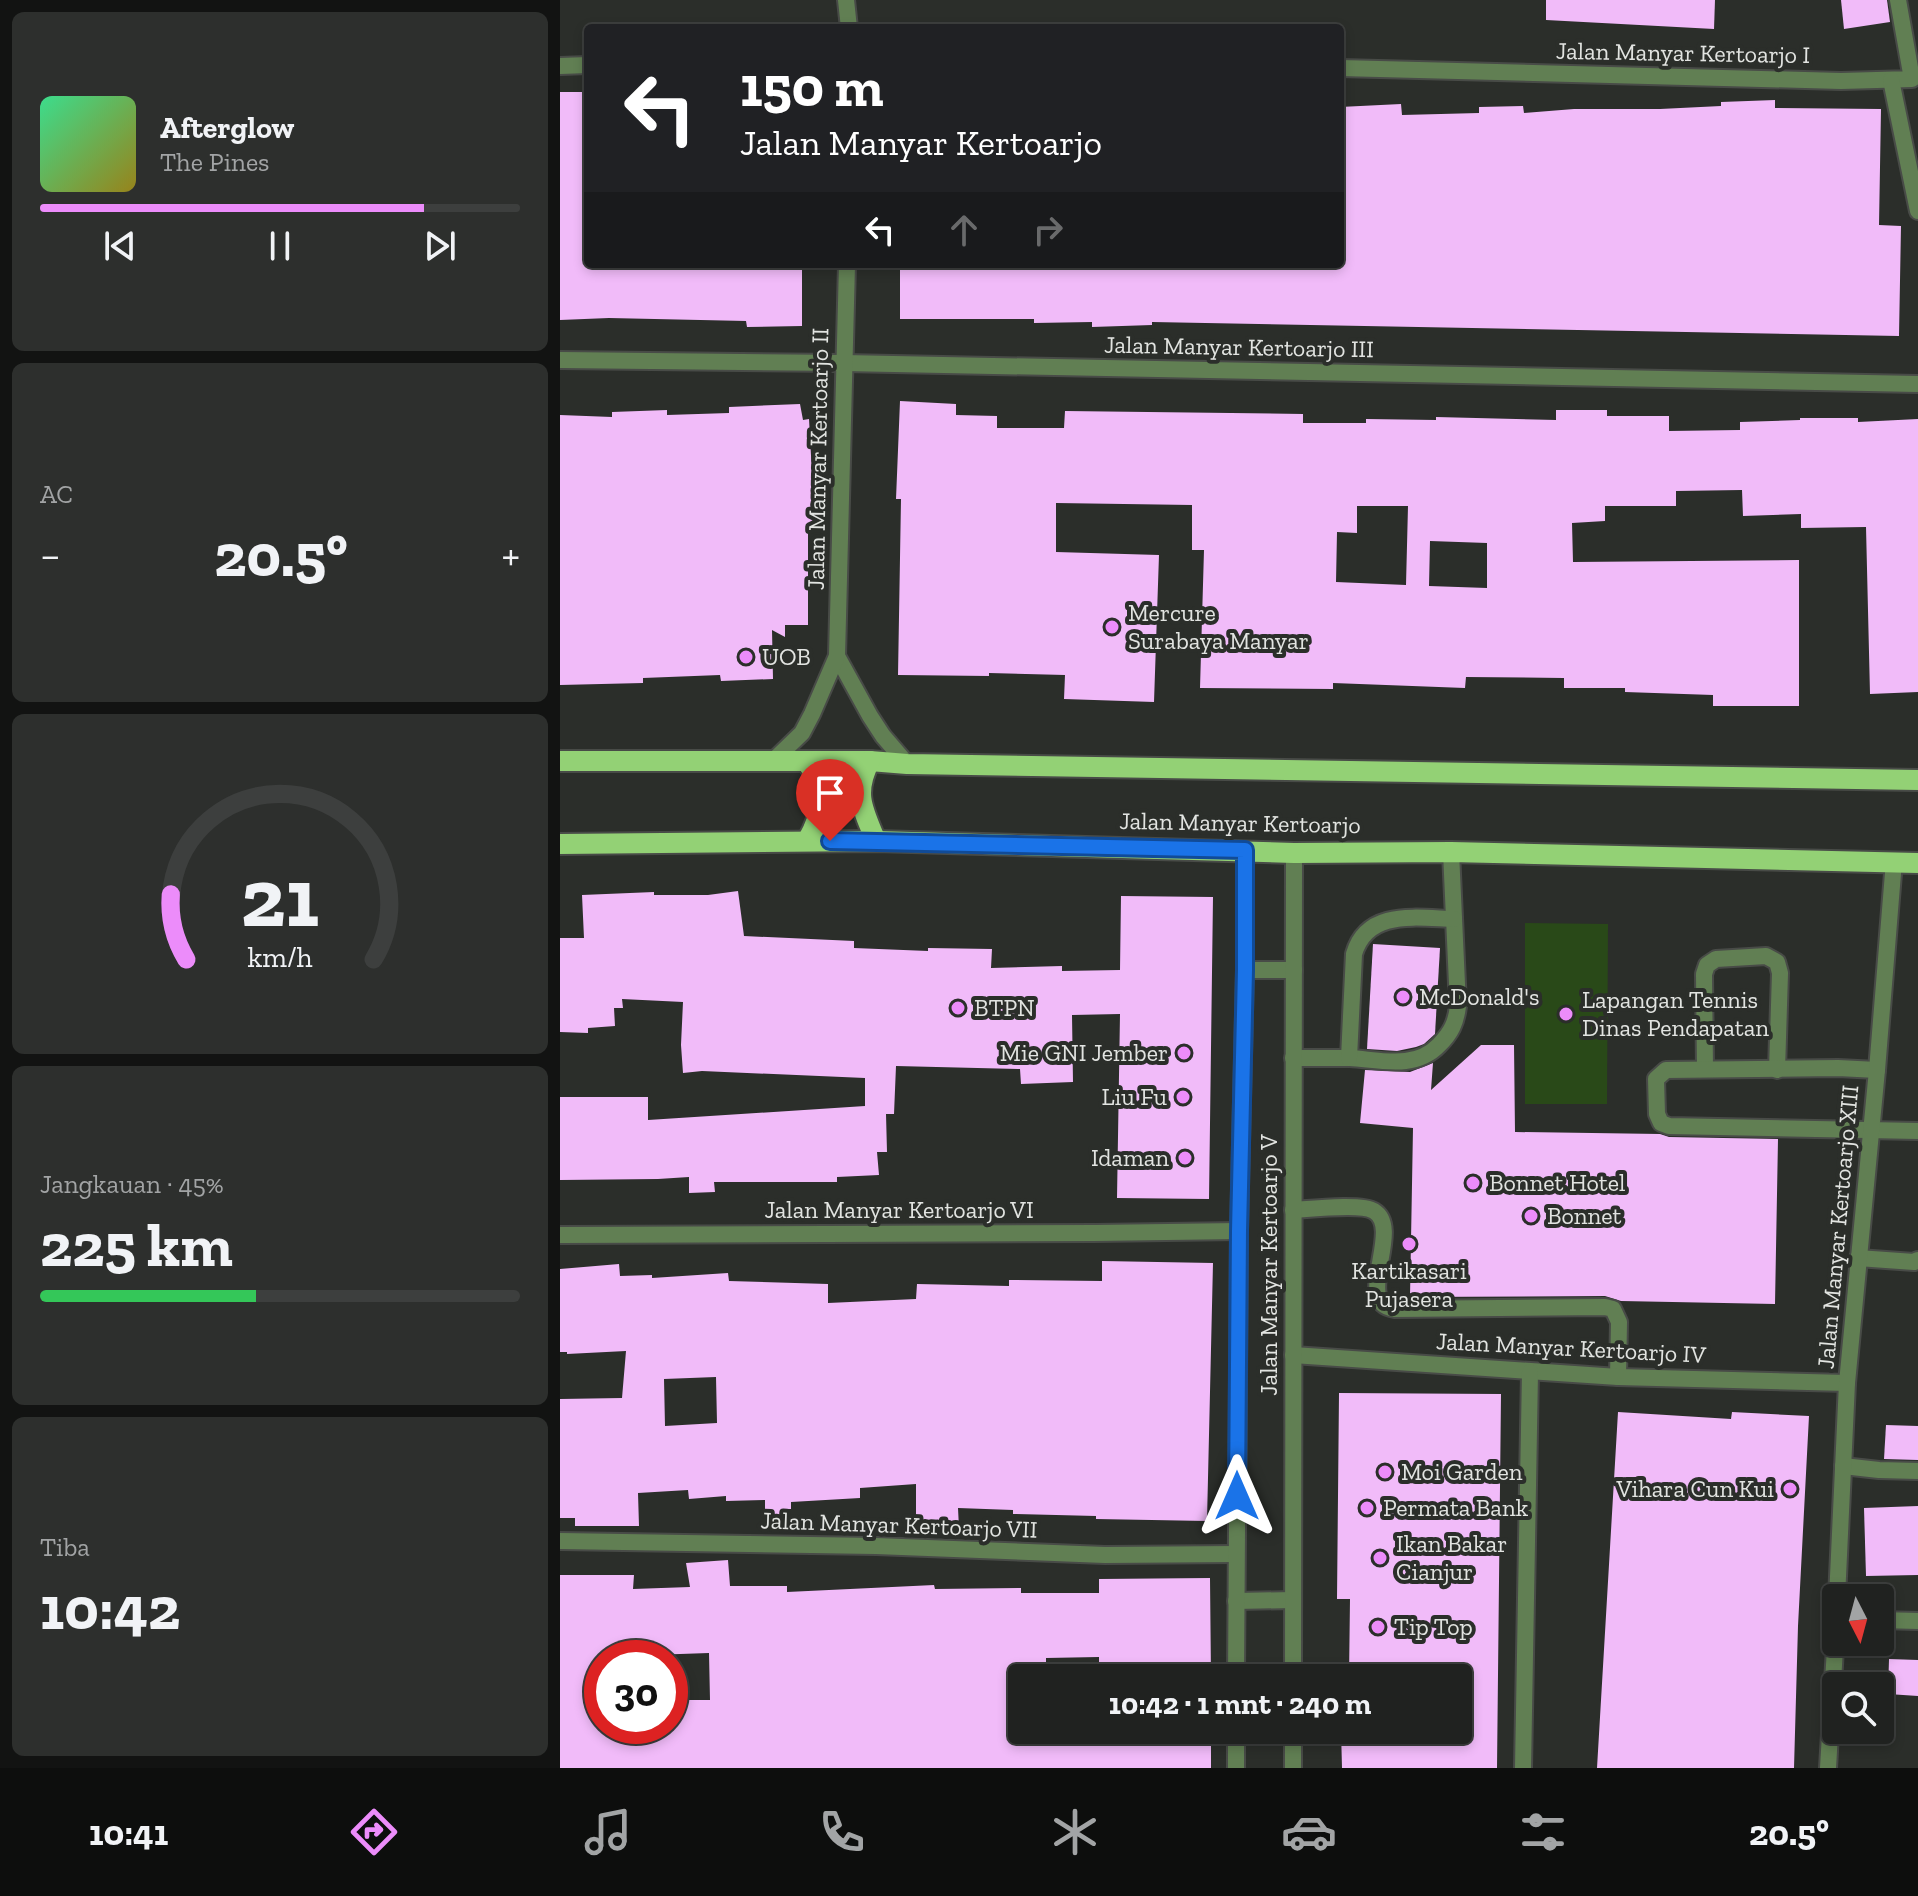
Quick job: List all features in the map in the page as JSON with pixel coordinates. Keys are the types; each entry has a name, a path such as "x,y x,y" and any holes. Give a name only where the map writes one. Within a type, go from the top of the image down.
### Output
{"main road":[{"path":"560,761 870,761 1918,780"},
{"path":"806,761 818,778 820,805 815,828 807,841"},
{"path":"870,761 860,789 863,810 876,841"},
{"name":"Jalan Manyar Kertoarjo","path":"560,844 876,841 1294,853 1451,852 1918,863"}],"street":[{"path":"846,0 849,24"},
{"path":"1898,0 1912,79 1891,80 1917,206"},
{"path":"560,66 584,65"},
{"name":"Jalan Manyar Kertoarjo I","path":"1344,68 1891,80"},
{"name":"Jalan Manyar Kertoarjo II","path":"773,761 802,733 837,656 847,268"},
{"name":"Jalan Manyar Kertoarjo III","path":"560,360 1918,384"},
{"path":"837,656 870,716 907,764"},
{"name":"Jalan Manyar Kertoarjo V","path":"1236,1664 1245,850"},
{"path":"1293,1058 1414,1060 1431,1053 1449,1035 1454,1027 1458,1006 1451,852"},
{"name":"Jalan Manyar Kertoarjo V","path":"1293,1664 1294,853"},
{"name":"Jalan Manyar Kertoarjo XIII","path":"1838,1584 1847,1383 1894,861"},
{"path":"1349,1058 1354,954 1359,939 1372,927 1396,919 1454,919"},
{"path":"1705,1069 1704,974 1707,965 1716,959 1766,956 1777,962 1780,973 1777,1070"},
{"path":"1245,970 1294,970"},
{"path":"1877,1070 1666,1070 1656,1079 1657,1114 1661,1123 1669,1126 1918,1131"},
{"path":"1293,1210 1359,1207 1377,1213 1383,1234 1377,1291 1379,1302 1386,1308 1613,1309 1619,1322 1618,1377"},
{"name":"Jalan Manyar Kertoarjo VI","path":"560,1235 1239,1231"},
{"path":"1858,1258 1918,1260"},
{"name":"Jalan Manyar Kertoarjo IV","path":"1293,1355 1618,1377 1847,1383"},
{"path":"1523,1768 1530,1372"},
{"path":"1843,1466 1918,1471"},
{"name":"Jalan Manyar Kertoarjo VII","path":"560,1541 876,1546 1105,1555 1236,1554"},
{"path":"1236,1601 1293,1600"},
{"path":"1894,1620 1918,1621"},
{"path":"1828,1768 1835,1656"},
{"path":"1236,1744 1236,1768"},
{"path":"1293,1744 1293,1768"}],"green space":[{"name":"Lapangan Tennis Dinas Pendapatan","path":"1525,923 1608,924 1607,1104 1525,1104"}],"building":[{"path":"1546,0 1715,0 1714,29 1546,20"},
{"path":"1841,0 1887,0 1890,22 1844,29"},
{"path":"560,92 584,92 584,268 802,268 802,326 747,327 746,321 560,320"},
{"path":"1775,100 1775,108 1881,109 1879,225 1901,226 1899,336 1152,322 1152,325 1092,327 1092,322 1034,323 1034,319 900,319 900,268 1344,268 1344,107 1401,104 1402,115 1479,113 1479,107 1523,106 1524,113 1721,106 1721,102"},
{"path":"900,401 956,404 956,415 997,416 997,428 1064,428 1065,411 1303,414 1303,423 1366,423 1366,419 1436,420 1436,417 1556,420 1556,410 1607,410 1607,416 1669,416 1669,431 1740,430 1740,422 1800,418 1858,418 1858,422 1918,419 1918,692 1870,694 1866,527 1801,528 1801,514 1743,516 1742,490 1676,491 1676,506 1605,506 1605,521 1572,523 1573,562 1799,560 1799,706 1713,706 1713,695 1625,692 1625,688 1564,688 1564,678 1466,677 1465,688 1333,683 1333,689 1200,688 1204,550 1192,550 1192,505 1056,503 1056,552 1159,555 1154,702 1064,699 1065,675 898,675 901,499 896,499","holes":["1357,506 1408,506 1406,585 1336,582 1337,532 1357,533","1430,541 1487,543 1487,588 1429,586"]},
{"path":"800,404 803,420 809,419 815,528 808,529 808,625 785,625 785,637 772,630 773,679 721,681 720,675 643,678 643,683 560,685 560,415 612,417 612,412 667,410 667,415 729,413 729,407"},
{"path":"738,891 744,936 854,941 854,948 928,951 928,948 992,949 991,968 1062,966 1062,971 1120,970 1121,896 1213,897 1209,1199 1117,1198 1120,1014 1072,1015 1073,1082 1021,1084 1020,1069 896,1066 894,1114 886,1114 887,1152 877,1152 879,1175 837,1177 837,1182 714,1182 715,1192 689,1193 689,1177 560,1180 560,1097 648,1097 648,1120 865,1106 865,1078 702,1071 683,1073 683,1002 622,999 623,1008 614,1008 615,1026 588,1028 588,1033 560,1032 560,938 584,938 582,895 654,892 654,895 708,895"},
{"name":"McDonald's","path":"1373,944 1440,948 1435,1034 1424,1044 1397,1051 1367,1049"},
{"name":"Bonnet","path":"1481,1045 1514,1045 1515,1132 1778,1139 1775,1304 1621,1301 1605,1296 1410,1297 1413,1128 1360,1123 1365,1070 1410,1072 1433,1063 1431,1090"},
{"path":"1102,1261 1213,1263 1207,1521 1096,1519 1096,1516 1013,1514 1013,1510 958,1508 959,1528 916,1528 916,1484 860,1488 860,1498 791,1502 788,1525 765,1525 765,1500 726,1501 726,1496 689,1499 688,1490 638,1493 639,1526 575,1526 575,1518 560,1518 560,1399 622,1398 626,1351 560,1352 560,1269 619,1264 620,1276 652,1275 652,1278 728,1273 729,1281 828,1284 828,1303 916,1299 917,1284 1009,1286 1009,1280 1102,1281","holes":["716,1377 717,1423 665,1426 664,1379"]},
{"path":"1339,1393 1501,1394 1497,1768 1342,1768 1341,1744 1472,1744 1472,1664 1349,1664 1350,1599 1337,1599"},
{"path":"1618,1412 1731,1419 1732,1412 1809,1416 1794,1768 1597,1768"},
{"path":"1886,1425 1918,1426 1918,1460 1884,1459"},
{"path":"1918,1506 1918,1575 1866,1576 1864,1508"},
{"path":"728,1560 730,1586 787,1586 787,1592 934,1585 935,1589 1021,1588 1021,1593 1099,1593 1099,1579 1210,1578 1211,1664 1099,1664 1099,1657 1046,1658 1046,1664 1008,1664 1008,1744 1211,1744 1211,1768 560,1768 560,1575 634,1575 633,1589 690,1587 686,1563"},
{"path":"1889,1659 1918,1660 1918,1696 1894,1694 1894,1672 1889,1672"}],"place":[{"name":"Mercure Surabaya Manyar","path":"1112,627"},
{"name":"UOB","path":"746,657"},
{"name":"McDonald's","path":"1403,997"},
{"name":"BTPN","path":"958,1008"},
{"name":"Lapangan Tennis Dinas Pendapatan","path":"1566,1014"},
{"name":"Mie GNI Jember","path":"1184,1053"},
{"name":"Liu Fu","path":"1183,1097"},
{"name":"Idaman","path":"1185,1158"},
{"name":"Bonnet Hotel","path":"1473,1183"},
{"name":"Bonnet","path":"1531,1216"},
{"name":"Kartikasari Pujasera","path":"1409,1244"},
{"name":"Moi Garden","path":"1385,1472"},
{"name":"Vihara Cun Kui","path":"1790,1489"},
{"name":"Permata Bank","path":"1367,1508"},
{"name":"Ikan Bakar Cianjur","path":"1380,1558"},
{"name":"Tip Top","path":"1378,1627"}],"route":[{"path":"830,841 1245,850 1237,1496"}]}
